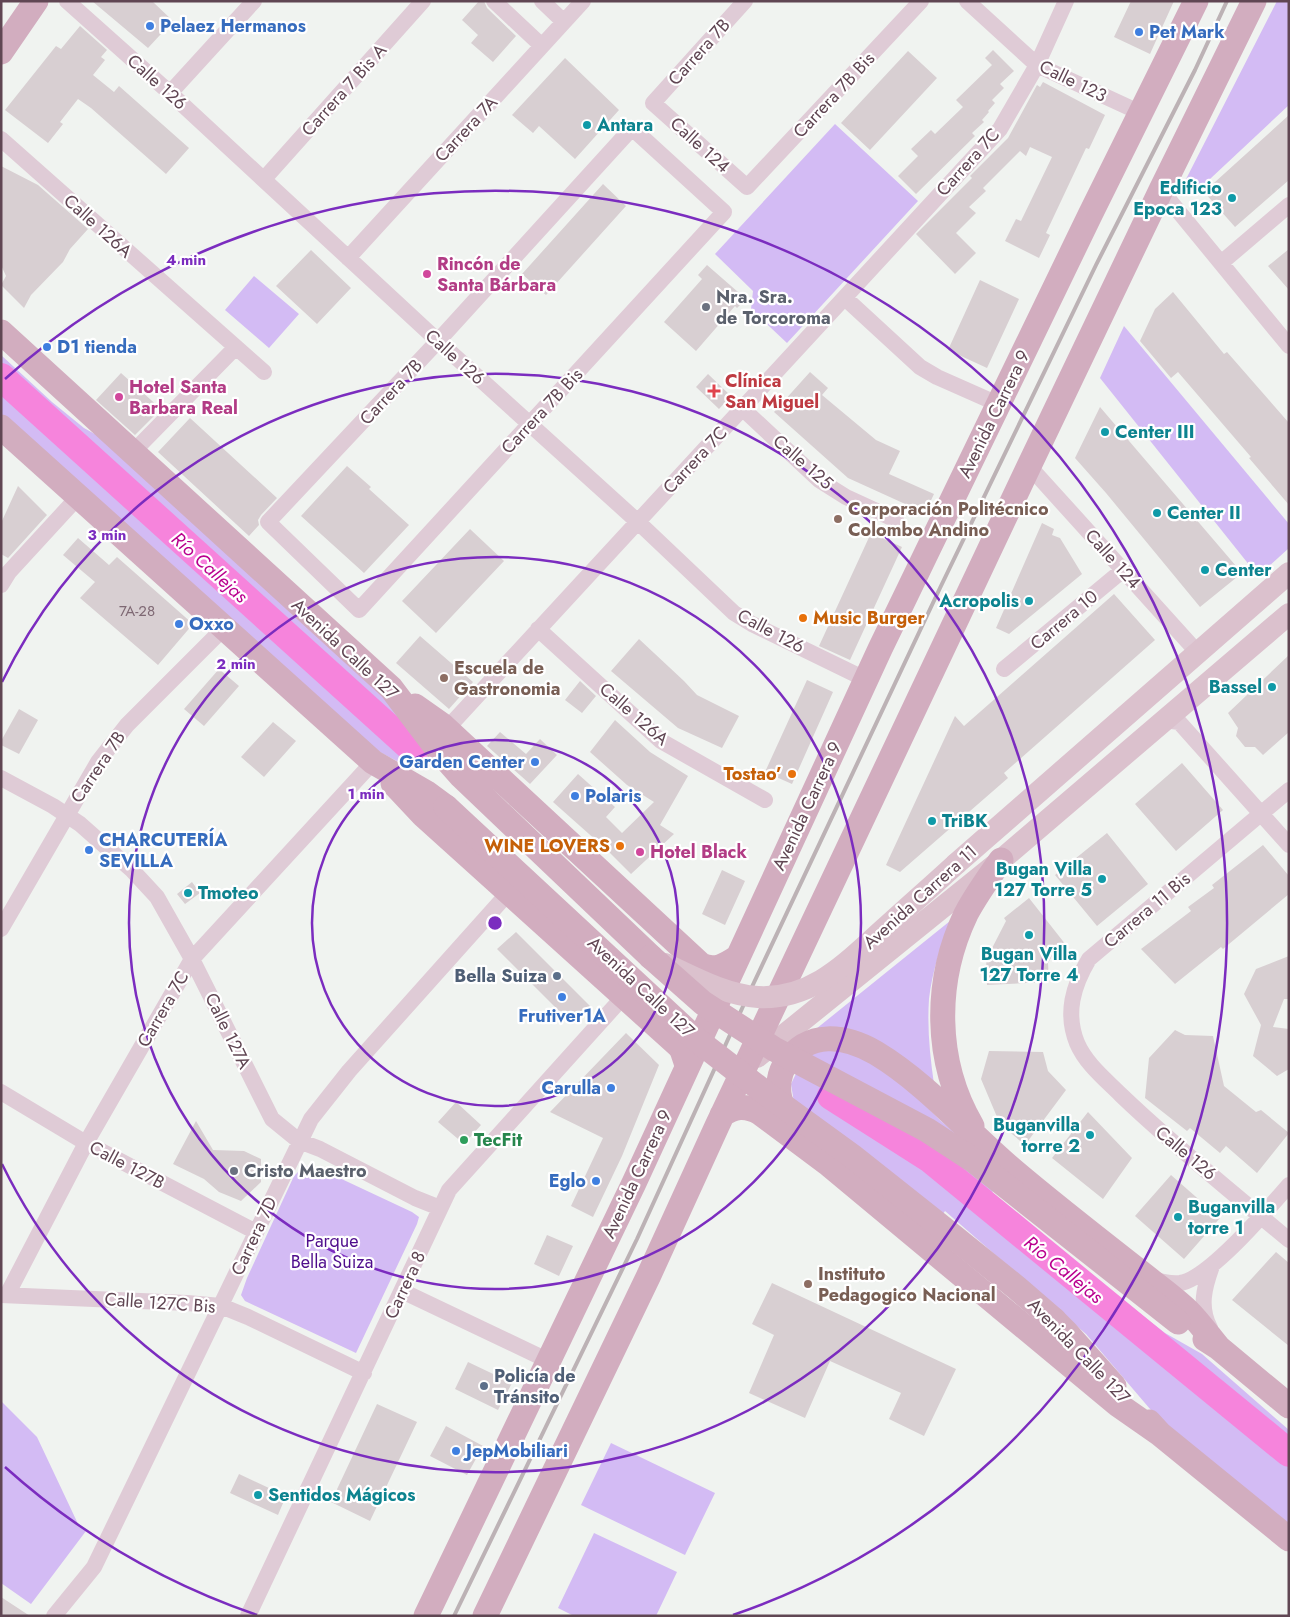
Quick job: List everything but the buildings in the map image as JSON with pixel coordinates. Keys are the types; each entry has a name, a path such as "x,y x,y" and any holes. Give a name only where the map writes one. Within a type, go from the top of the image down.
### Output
{"main road":[{"path":"1,52 36,1"},
{"name":"Avenida Carrera 9","path":"426,1616 634,1183 865,679 1196,1"},
{"path":"484,1616 649,1275 722,1115 1029,466 1254,1"},
{"name":"Avenida Calle 127","path":"1,332 391,688 438,750 461,776 650,957 703,1003 774,1049 950,1144 973,1160 1178,1322 1219,1348 1289,1406"},
{"path":"1,348 57,398 106,429"},
{"name":"Avenida Calle 127","path":"1,427 373,762 427,793 446,807 697,1040 852,1156 1017,1288 1066,1332 1160,1434 1284,1532"},
{"name":"Avenida Carrera 11","path":"650,957 708,984 738,994 757,997 775,996 808,988 834,973 1289,573"},
{"name":"Avenida Carrera 11","path":"745,1067 1175,717 1289,614"},
{"path":"391,688 448,732 701,965 709,969 716,968 738,957"},
{"path":"373,762 423,815 679,1046 687,1065"},
{"path":"983,1143 956,1094 947,1064 943,1034 942,1002 946,972 954,942 967,913 1001,860"},
{"path":"826,1163 785,1113 778,1087 783,1067 791,1055 804,1045 815,1040 827,1038 854,1044 874,1052 892,1063 918,1084 1015,1172 1188,1311 1219,1348"},
{"path":"722,1115 737,1108 747,1107 755,1110 826,1163 1117,1404 1160,1434"}],"street":[{"name":"Calle 126","path":"67,1 264,179 734,612 752,624 865,679"},
{"path":"170,93 254,1"},
{"name":"Carrera 7 Bis A","path":"264,179 423,1"},
{"path":"494,1 542,46"},
{"path":"542,1 564,22"},
{"name":"Carrera 7A","path":"348,258 583,1"},
{"name":"Carrera 7B","path":"653,103 745,1"},
{"name":"Carrera 7B Bis","path":"747,188 921,1"},
{"name":"Calle 123","path":"967,1 1036,65 1141,113"},
{"name":"Carrera 7C","path":"448,732 454,721 538,629 1000,129 1036,65 1066,1"},
{"name":"Calle 124","path":"653,103 747,188"},
{"name":"Carrera 7B","path":"360,610 268,522 438,341 632,128"},
{"name":"Calle 124","path":"632,128 724,212"},
{"name":"Calle 126A","path":"1,139 264,372"},
{"path":"1161,190 1289,346"},
{"path":"1221,263 1289,205"},
{"name":"Carrera 7B Bis","path":"360,610 724,212"},
{"path":"845,298 920,367 937,377 998,404"},
{"path":"133,452 235,348"},
{"name":"Calle 125","path":"743,408 819,480 846,497 896,520"},
{"name":"Calle 124","path":"1029,466 1198,653"},
{"path":"1,585 10,572 78,497"},
{"name":"Carrera 10","path":"1004,670 1123,570"},
{"name":"Carrera 7B","path":"1,929 83,785 112,743 127,725 224,628"},
{"name":"Calle 126A","path":"538,629 661,741 765,800"},
{"path":"1175,717 1289,845"},
{"path":"448,732 446,743 461,776"},
{"name":"Carrera 7C","path":"4,1295 86,1143 192,959 373,762"},
{"name":"Calle 127A","path":"1,778 80,824 125,864 150,890 192,959 272,1120 299,1141 320,1149 415,1198 440,1208"},
{"name":"Carrera 11 Bis","path":"1088,1062 1075,1036 1072,1022 1072,999 1078,978 1089,960 1289,790"},
{"name":"Carrera 7D","path":"54,1616 94,1567 299,1141 318,1109 349,1071 509,892"},
{"name":"Carrera 8","path":"248,1616 450,1190 624,996"},
{"name":"Calle 126","path":"1088,1062 1145,1118 1289,1240"},
{"name":"Calle 127B","path":"1,1092 86,1143 256,1232"},
{"path":"1146,1277 1165,1283 1180,1283 1189,1280 1212,1266 1289,1185"},
{"path":"1212,1266 1204,1286 1202,1307 1219,1348"},
{"path":"402,1291 549,1361"},
{"name":"Calle 127C Bis","path":"4,1295 221,1306 364,1373"}],"green space":[{"path":"1277,1 1289,1 1289,105 1195,193 1184,183"},
{"path":"835,124 918,201 787,343 751,309 753,291 715,254"},
{"path":"254,276 299,314 269,348 225,310"},
{"path":"1124,326 1289,524 1289,548 1258,576 1100,378"},
{"path":"1,355 52,402 84,428 111,443 389,700 421,749 406,766 376,750 1,416"},
{"path":"950,921 940,950 929,999 929,1042 934,1084 811,1033"},
{"path":"826,1048 860,1052 893,1073 941,1121 1003,1174 990,1196 1165,1333 1202,1354 1289,1430 1289,1526 1156,1416 1086,1334 945,1211 930,1233 795,1109 791,1084 805,1055"},
{"name":"Parque Bella Suiza","path":"303,1167 316,1167 419,1217 356,1353 245,1301 241,1295 294,1176"},
{"path":"1,1401 37,1437 79,1526 86,1531 31,1604 1,1583"},
{"path":"611,1443 715,1493 685,1555 581,1505"},
{"path":"594,1533 677,1572 656,1616 574,1616 558,1608"}],"waterway":[{"name":"Río Callejas","path":"1,377 420,756"},
{"name":"Río Callejas","path":"831,1096 930,1159 1289,1453"}],"railway":[{"path":"454,1616 637,1239 750,991 940,588 1096,265 1195,70 1227,1"}],"place":[{"name":"Pelaez Hermanos","path":"150,26"},
{"name":"Pet Mark","path":"1139,32"},
{"name":"Antara","path":"587,125"},
{"name":"Edificio Epoca 123","path":"1232,198"},
{"name":"Rincón de Santa Bárbara","path":"427,274"},
{"name":"Nra. Sra. de Torcoroma","path":"706,307"},
{"name":"D1 tienda","path":"47,347"},
{"name":"Clínica San Miguel","path":"714,391"},
{"name":"Hotel Santa Barbara Real","path":"119,397"},
{"name":"Center III","path":"1105,432"},
{"name":"Center II","path":"1157,513"},
{"name":"Corporación Politécnico Colombo Andino","path":"838,519"},
{"name":"Center","path":"1205,570"},
{"name":"Acropolis","path":"1029,601"},
{"name":"Music Burger","path":"803,618"},
{"name":"Oxxo","path":"179,624"},
{"name":"Escuela de Gastronomia","path":"444,678"},
{"name":"Bassel","path":"1272,687"},
{"name":"Garden Center","path":"535,762"},
{"name":"Tostao’","path":"792,774"},
{"name":"Polaris","path":"575,796"},
{"name":"TriBK","path":"932,821"},
{"name":"WINE LOVERS","path":"620,846"},
{"name":"CHARCUTERÍA SEVILLA","path":"89,850"},
{"name":"Hotel Black","path":"640,852"},
{"name":"Bugan Villa 127 Torre 5","path":"1102,879"},
{"name":"Tmoteo","path":"188,893"},
{"name":"Bugan Villa 127 Torre 4","path":"1029,935"},
{"name":"Bella Suiza","path":"557,976"},
{"name":"Frutiver1A","path":"562,997"},
{"name":"Carulla","path":"611,1088"},
{"name":"Buganvilla torre 2","path":"1090,1135"},
{"name":"TecFit","path":"464,1140"},
{"name":"Cristo Maestro","path":"234,1171"},
{"name":"Eglo","path":"596,1181"},
{"name":"Buganvilla torre 1","path":"1178,1217"},
{"name":"Instituto Pedagogico Nacional","path":"808,1284"},
{"name":"Policía de Tránsito","path":"484,1386"},
{"name":"JepMobiliari","path":"456,1451"},
{"name":"Sentidos Mágicos","path":"258,1495"}]}
